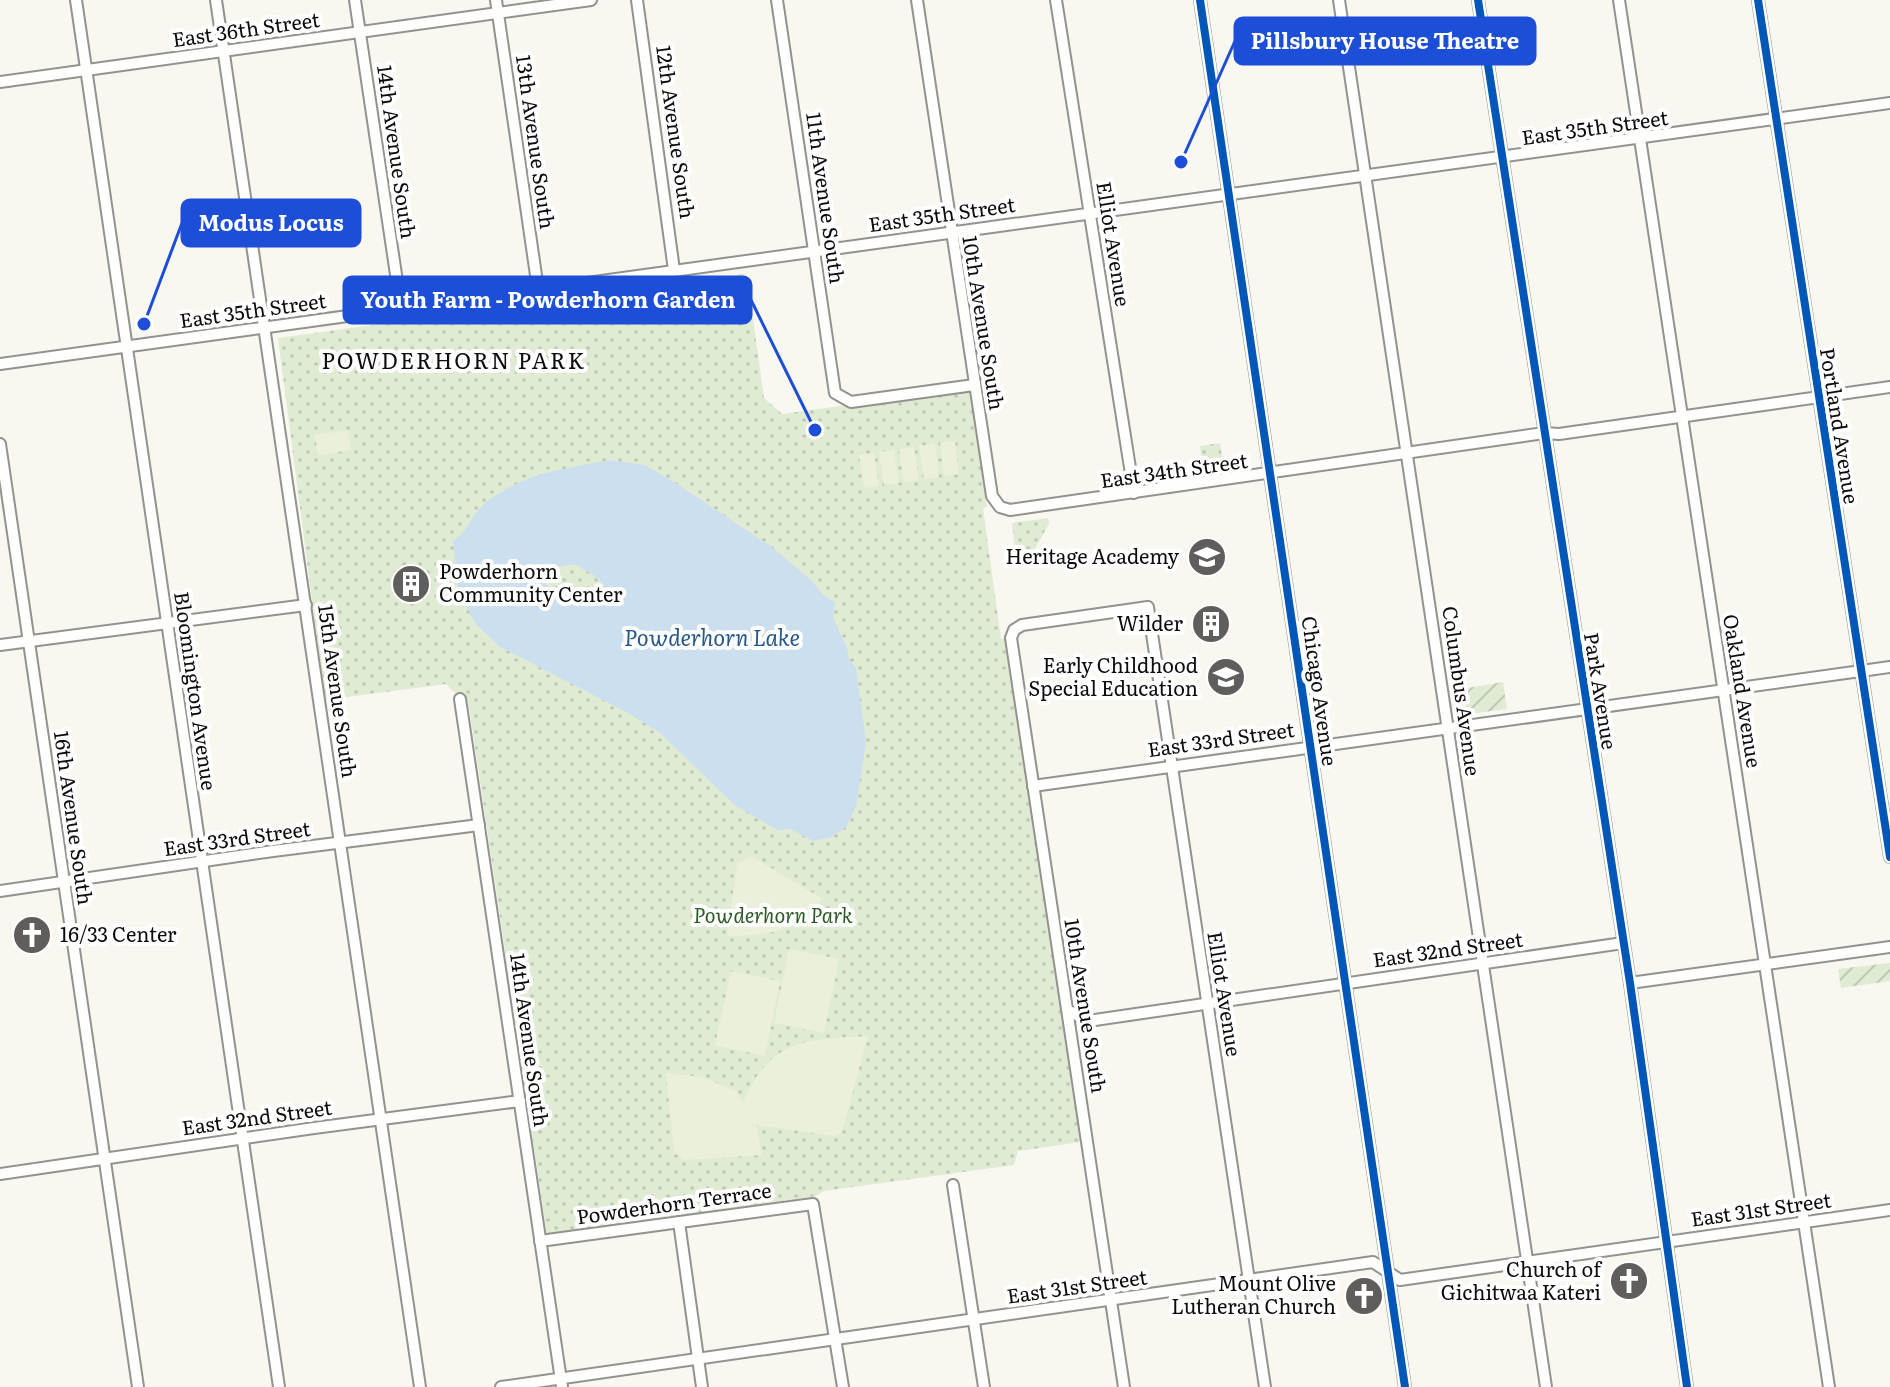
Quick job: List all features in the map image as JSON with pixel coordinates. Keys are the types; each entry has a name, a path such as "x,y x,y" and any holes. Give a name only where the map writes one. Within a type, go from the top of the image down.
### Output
{"street":[{"name":"Bloomington Avenue","path":"76,0 279,1387"},
{"name":"15th Avenue South","path":"216,0 420,1387"},
{"name":"14th Avenue South","path":"355,0 401,308"},
{"name":"13th Avenue South","path":"496,0 538,289"},
{"name":"East 36th Street","path":"0,82 591,0"},
{"name":"12th Avenue South","path":"637,0 674,270"},
{"name":"11th Avenue South","path":"777,0 835,393 851,402 974,385"},
{"name":"10th Avenue South","path":"917,0 992,496 1000,507"},
{"name":"Elliot Avenue","path":"1056,0 1134,493"},
{"name":"Chicago Avenue","path":"1200,0 1405,1387"},
{"name":"Columbus Avenue","path":"1339,0 1546,1387"},
{"name":"Park Avenue","path":"1478,0 1630,983 1687,1387"},
{"name":"Oakland Avenue","path":"1619,0 1829,1387"},
{"name":"Portland Avenue","path":"1758,0 1890,857"},
{"name":"East 35th Street","path":"0,364 1890,103"},
{"name":"East 34th Street","path":"1000,507 1010,510 1890,387"},
{"name":"16th Avenue South","path":"0,444 138,1387"},
{"path":"0,645 306,605"},
{"name":"Elliot Avenue","path":"1014,630 1022,625 1148,607 1265,1387"},
{"name":"10th Avenue South","path":"1014,630 1011,638 1124,1387"},
{"name":"East 33rd Street","path":"1033,786 1890,667"},
{"name":"14th Avenue South","path":"460,699 562,1383"},
{"name":"East 33rd Street","path":"0,891 479,825"},
{"name":"East 32nd Street","path":"1088,1021 1623,943"},
{"path":"1630,983 1890,947"},
{"path":"1069,1011 1088,1021 1076,1032 1073,1044"},
{"name":"East 32nd Street","path":"0,1174 520,1101"},
{"path":"953,1185 984,1387"},
{"name":"Powderhorn Terrace","path":"540,1241 813,1204 835,1339"},
{"name":"East 31st Street","path":"501,1387 562,1383 698,1359 1373,1262 1400,1280 1890,1210"},
{"path":"679,1222 702,1387"},
{"path":"835,1339 843,1387"}],"green space":[{"name":"Powderhorn Park","path":"747,275 764,398 782,414 964,389 970,392 987,507 983,508 1001,639 1006,639 1081,1142 1018,1151 1014,1165 824,1191 816,1196 547,1236 469,706 446,684 325,700 278,338"},
{"path":"348,430 351,450 318,455 315,435"},
{"path":"955,441 959,474 944,476 940,443"},
{"path":"1220,443 1223,463 1203,466 1200,446"},
{"path":"935,444 939,477 924,479 919,446"},
{"path":"914,447 919,480 904,482 899,449"},
{"path":"894,450 899,483 884,485 879,452"},
{"path":"874,453 879,486 864,488 859,455"},
{"path":"1048,518 1049,524 1031,555 1016,557 1012,523"},
{"path":"1503,682 1507,709 1453,716 1449,691"},
{"path":"751,856 823,899 801,919 780,930 727,936 737,864"},
{"path":"789,949 839,959 824,1033 774,1023"},
{"path":"1890,963 1890,981 1841,988 1838,969"},
{"path":"731,971 780,981 765,1056 715,1045"},
{"path":"868,1036 842,1132 834,1136 756,1125 762,1155 684,1160 674,1152 666,1073 702,1077 736,1091 743,1102 765,1065 792,1046 826,1039"}],"water":[{"name":"Powderhorn Lake","path":"609,460 645,465 679,485 772,547 811,580 824,596 835,602 833,618 849,659 856,668 866,742 856,807 846,827 832,837 813,841 790,829 777,830 735,805 660,733 630,714 500,647 476,624 459,594 453,541 480,507 529,478","holes":["574,564 595,576 611,592 610,603 576,600 534,579 535,571"]}],"cycle path":[{"path":"1200,0 1405,1387"},
{"path":"1478,0 1630,983 1687,1387"},
{"path":"1758,0 1890,857"}],"place":[{"name":"Pillsbury House Theatre","path":"1181,162"},
{"name":"Modus Locus","path":"144,324"},
{"name":"Youth Farm - Powderhorn Garden","path":"815,430"},
{"name":"Heritage Academy","path":"1207,557"},
{"name":"Powderhorn Community Center","path":"411,584"},
{"name":"Wilder","path":"1211,624"},
{"name":"Early Childhood Special Education","path":"1226,677"},
{"name":"16/33 Center","path":"32,935"},
{"name":"Church of Gichitwaa Kateri","path":"1629,1281"},
{"name":"Mount Olive Lutheran Church","path":"1364,1296"}],"district":[{"name":"POWDERHORN PARK","path":"454,361"}]}
